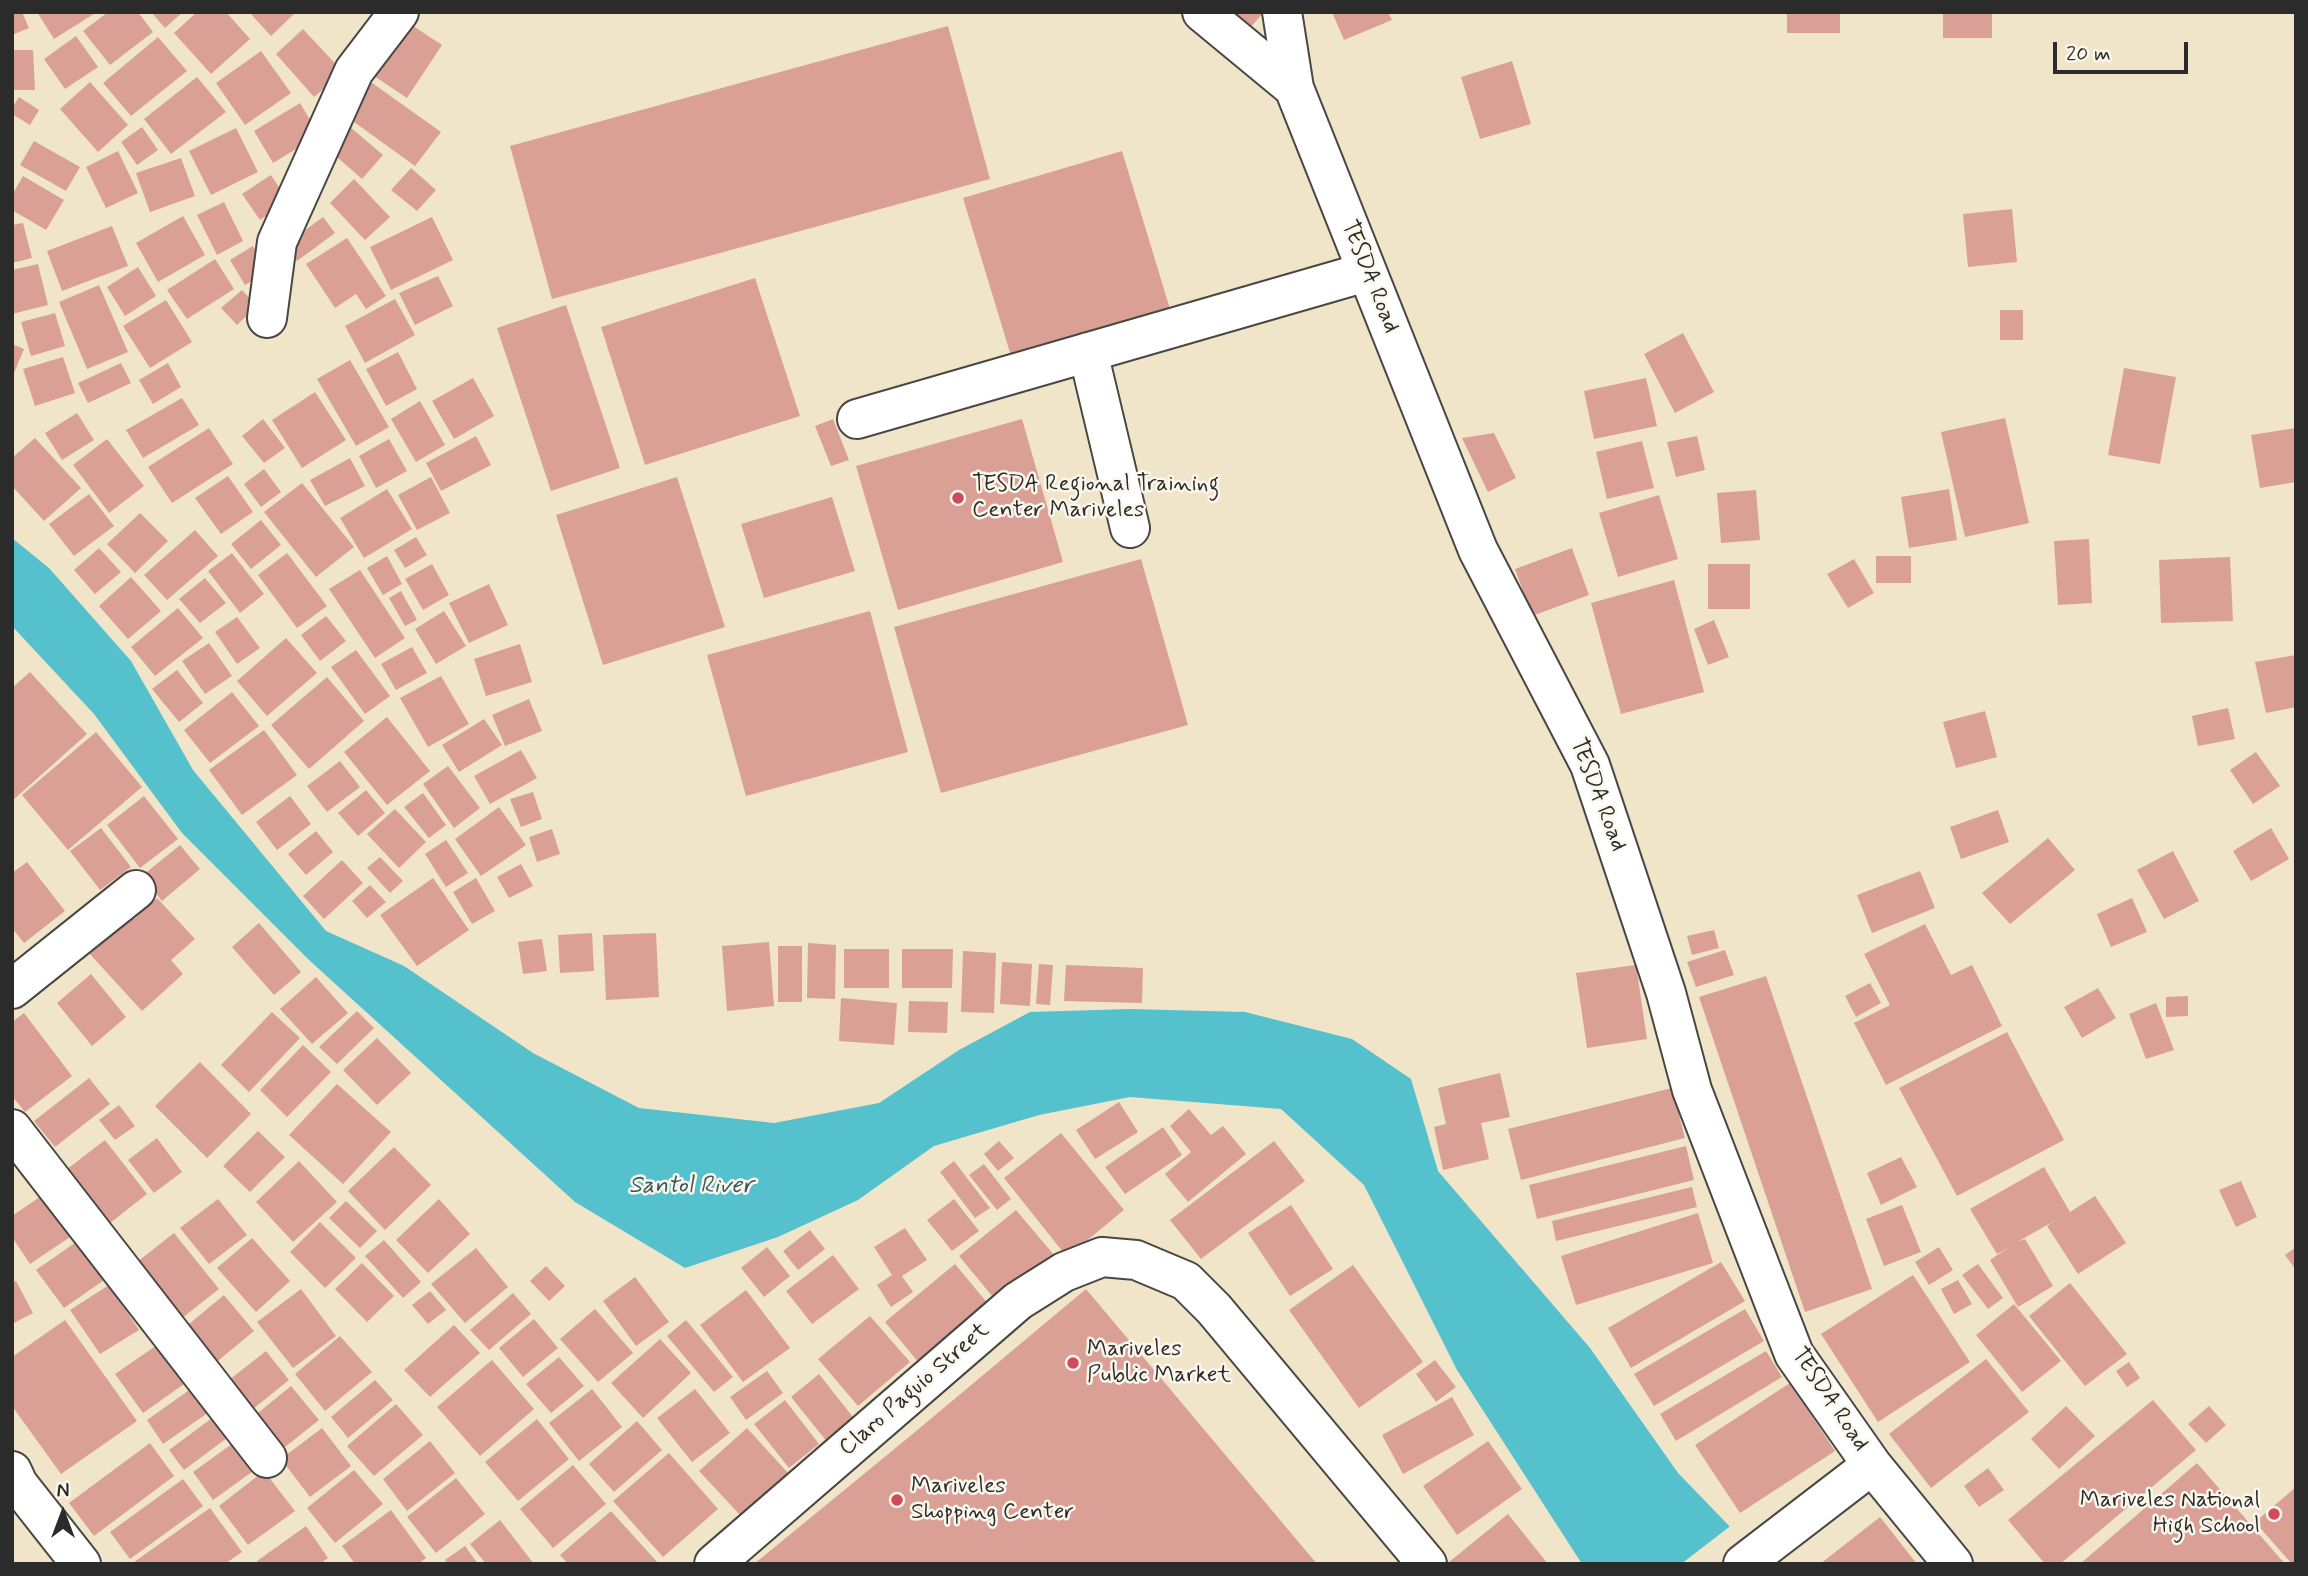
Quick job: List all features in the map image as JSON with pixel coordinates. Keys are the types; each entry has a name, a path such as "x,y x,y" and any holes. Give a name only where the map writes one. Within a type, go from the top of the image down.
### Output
{"street":[{"path":"267,318 277,242 354,71 399,12"},
{"path":"1202,12 1294,88"},
{"name":"TESDA Road","path":"1282,12 1294,88 1478,550 1590,765 1666,993 1692,1090 1794,1354 1872,1465 1954,1564"},
{"path":"857,419 1366,272"},
{"path":"1088,352 1130,528"},
{"path":"12,989 136,890"},
{"path":"12,1129 267,1458"},
{"name":"Claro Paguio Street","path":"714,1564 1018,1301 1064,1272 1102,1257 1136,1260 1186,1280 1214,1309 1427,1564"},
{"path":"1756,1554 1872,1465"},
{"path":"12,1471 65,1556"}],"water":[{"name":"Santol River","path":"12,538 49,568 131,661 193,770 326,931 404,966 533,1053 639,1108 774,1123 879,1103 959,1050 1030,1012 1130,1009 1245,1012 1352,1039 1411,1079 1438,1171 1590,1348 1678,1473 1766,1564 1582,1564 1457,1370 1364,1185 1281,1109 1130,1097 1039,1115 934,1146 858,1200 778,1237 685,1268 575,1202 309,960 182,833 94,714 12,626"}],"pier":[{"path":"1733,1524 1769,1564 1681,1564"}],"building":[{"path":"12,12 22,12 29,28 12,35"},
{"path":"37,12 97,12 54,39"},
{"path":"108,12 138,12 153,32 110,65 83,31"},
{"path":"151,12 183,12 165,28"},
{"path":"197,12 226,12 250,39 211,74 174,33"},
{"path":"249,12 296,12 271,36"},
{"path":"1226,12 1264,12 1247,31"},
{"path":"1332,12 1388,12 1392,20 1344,40"},
{"path":"1787,12 1840,12 1840,33 1787,33"},
{"path":"1943,12 1992,12 1992,38 1943,38"},
{"path":"404,20 442,45 407,98 368,72"},
{"path":"948,26 990,179 552,299 510,146"},
{"path":"303,29 343,72 314,97 276,54"},
{"path":"76,36 98,67 65,89 44,59"},
{"path":"158,37 187,71 131,116 103,83"},
{"path":"12,50 33,50 35,90 12,90"},
{"path":"261,51 291,93 245,125 216,83"},
{"path":"1512,61 1531,124 1480,139 1461,77"},
{"path":"197,77 226,112 171,154 144,119"},
{"path":"368,80 441,132 415,166 343,114"},
{"path":"90,82 128,125 98,152 60,109"},
{"path":"19,97 39,110 30,125 12,114 12,108"},
{"path":"300,103 319,135 273,163 254,131"},
{"path":"142,127 158,150 137,165 121,142"},
{"path":"350,127 383,155 362,179 330,151"},
{"path":"236,128 258,172 211,195 189,151"},
{"path":"34,141 80,167 66,191 20,165"},
{"path":"118,151 138,193 106,208 86,167"},
{"path":"1122,151 1170,309 1011,356 963,198"},
{"path":"181,158 195,196 150,212 136,173"},
{"path":"411,168 436,190 417,211 391,190"},
{"path":"271,175 288,201 260,220 242,194"},
{"path":"23,176 64,200 46,230 12,210 12,195"},
{"path":"354,179 390,217 365,240 330,203"},
{"path":"224,202 243,241 217,255 197,215"},
{"path":"2012,209 2017,262 1968,267 1963,214"},
{"path":"183,216 205,255 158,282 136,243"},
{"path":"323,217 335,233 297,261 285,245"},
{"path":"432,217 453,260 391,290 370,247"},
{"path":"23,223 32,258 12,263 12,225"},
{"path":"112,226 128,266 62,291 47,251"},
{"path":"347,238 386,296 366,309 356,294 335,308 306,264"},
{"path":"253,246 268,272 245,285 230,260"},
{"path":"215,259 234,289 187,319 167,290"},
{"path":"38,264 48,305 12,314 12,270"},
{"path":"138,267 156,296 125,316 107,287"},
{"path":"438,276 453,306 415,325 399,293"},
{"path":"755,278 800,416 645,465 601,327"},
{"path":"99,285 128,352 87,369 59,302"},
{"path":"242,290 257,306 237,325 221,308"},
{"path":"395,299 415,335 365,363 345,326"},
{"path":"166,300 192,342 150,368 123,326"},
{"path":"566,305 620,468 551,491 497,328"},
{"path":"2000,310 2023,310 2023,340 2000,340"},
{"path":"55,313 65,346 31,356 21,322"},
{"path":"1683,333 1714,392 1675,413 1644,354"},
{"path":"12,344 24,349 12,378"},
{"path":"398,352 417,389 386,406 366,369"},
{"path":"63,357 75,393 35,406 23,369"},
{"path":"350,360 389,427 356,446 317,379"},
{"path":"121,363 131,383 88,403 78,383"},
{"path":"168,363 181,387 153,404 139,380"},
{"path":"2124,368 2176,377 2160,464 2108,455"},
{"path":"473,378 494,416 454,439 432,401"},
{"path":"1646,378 1657,426 1594,439 1584,391"},
{"path":"315,392 346,440 302,468 272,420"},
{"path":"182,398 199,425 143,458 126,430"},
{"path":"420,401 445,445 416,462 391,419"},
{"path":"77,413 94,440 62,460 45,433"},
{"path":"2005,418 2029,523 1965,537 1941,432"},
{"path":"263,419 285,448 264,463 242,436"},
{"path":"833,419 849,460 831,466 815,426"},
{"path":"1022,419 1063,562 898,610 856,466"},
{"path":"209,428 233,464 172,503 148,467"},
{"path":"2296,428 2296,482 2260,488 2251,435"},
{"path":"1494,433 1516,478 1488,492 1462,438"},
{"path":"476,436 491,465 441,491 426,463"},
{"path":"1697,436 1705,470 1676,477 1667,442"},
{"path":"35,438 81,488 44,521 12,486 12,458"},
{"path":"107,439 144,486 109,513 73,465"},
{"path":"389,439 407,471 376,488 359,456"},
{"path":"1642,441 1654,488 1607,499 1596,452"},
{"path":"350,458 365,486 325,506 310,480"},
{"path":"264,469 281,492 261,507 244,484"},
{"path":"228,476 253,512 221,534 195,498"},
{"path":"431,477 450,513 417,530 398,495"},
{"path":"677,477 725,627 603,665 556,515"},
{"path":"302,483 354,547 316,577 264,512"},
{"path":"387,489 412,529 364,558 340,518"},
{"path":"1949,489 1957,540 1909,548 1901,497"},
{"path":"1756,490 1760,540 1721,543 1717,493"},
{"path":"89,494 114,526 74,556 49,524"},
{"path":"1659,495 1678,559 1618,577 1599,513"},
{"path":"832,497 855,571 764,598 741,524"},
{"path":"140,513 168,541 135,573 107,544"},
{"path":"261,520 281,545 251,569 231,544"},
{"path":"195,530 218,556 167,600 144,575"},
{"path":"416,537 427,555 405,568 394,550"},
{"path":"2089,539 2092,603 2058,605 2054,541"},
{"path":"99,548 121,572 95,594 74,570"},
{"path":"1572,548 1589,595 1532,616 1515,569"},
{"path":"232,553 264,594 240,613 208,571"},
{"path":"287,553 327,606 297,628 258,575"},
{"path":"387,556 402,584 383,595 367,568"},
{"path":"1876,556 1911,556 1911,583 1876,583"},
{"path":"2230,557 2233,621 2161,623 2159,560"},
{"path":"1141,559 1188,725 941,793 894,627"},
{"path":"1854,559 1874,593 1848,608 1827,574"},
{"path":"432,564 449,595 423,610 405,579"},
{"path":"1708,564 1750,564 1750,609 1708,609"},
{"path":"360,570 405,638 375,658 329,589"},
{"path":"131,577 161,611 128,639 99,606"},
{"path":"205,578 226,603 200,623 179,599"},
{"path":"1674,580 1704,692 1621,714 1591,603"},
{"path":"489,584 508,625 469,643 449,603"},
{"path":"401,591 417,620 405,626 389,598"},
{"path":"178,608 203,638 155,676 131,647"},
{"path":"444,611 466,646 436,664 415,629"},
{"path":"870,611 908,752 746,796 707,655"},
{"path":"326,616 346,641 320,661 301,635"},
{"path":"237,617 260,648 237,664 215,632"},
{"path":"1714,620 1729,657 1708,665 1694,629"},
{"path":"286,638 317,673 267,716 237,681"},
{"path":"209,643 232,676 205,694 182,661"},
{"path":"520,644 532,682 486,696 474,659"},
{"path":"412,647 427,673 396,690 381,664"},
{"path":"356,650 390,696 365,714 331,667"},
{"path":"2296,655 2296,707 2266,713 2255,662"},
{"path":"177,670 203,703 179,722 152,689"},
{"path":"30,672 87,734 12,801 12,688"},
{"path":"441,676 469,724 428,747 400,698"},
{"path":"327,677 364,721 309,769 271,725"},
{"path":"232,692 259,726 210,763 184,730"},
{"path":"529,699 542,731 505,746 492,715"},
{"path":"2228,708 2235,739 2198,746 2192,716"},
{"path":"1985,711 1997,757 1956,768 1943,722"},
{"path":"387,717 430,771 387,805 344,752"},
{"path":"484,719 502,745 459,772 442,745"},
{"path":"264,730 297,775 242,815 209,770"},
{"path":"96,732 142,787 68,850 22,795"},
{"path":"521,750 537,778 490,804 474,776"},
{"path":"2256,752 2280,786 2253,804 2230,770"},
{"path":"340,761 360,787 327,812 307,786"},
{"path":"448,766 480,808 454,828 423,784"},
{"path":"366,790 385,813 358,836 338,813"},
{"path":"533,792 542,819 521,827 510,799"},
{"path":"423,793 446,825 429,838 404,807"},
{"path":"144,796 178,839 140,868 107,825"},
{"path":"290,796 311,824 277,850 256,822"},
{"path":"499,807 526,845 481,876 455,839"},
{"path":"395,809 426,842 399,868 367,834"},
{"path":"1998,810 2009,842 1961,859 1950,827"},
{"path":"101,828 131,867 100,890 70,851"},
{"path":"2271,828 2289,859 2251,881 2233,851"},
{"path":"552,829 560,854 537,862 529,837"},
{"path":"316,831 333,852 306,875 288,854"},
{"path":"2048,838 2075,870 2010,924 1982,893"},
{"path":"446,840 468,873 446,887 425,854"},
{"path":"180,845 200,869 162,901 142,876"},
{"path":"2173,851 2199,901 2164,919 2137,870"},
{"path":"380,857 403,881 390,893 367,868"},
{"path":"342,860 363,883 324,919 303,896"},
{"path":"27,862 65,911 24,943 12,928 12,873"},
{"path":"521,864 533,886 509,898 497,877"},
{"path":"1920,871 1935,908 1872,933 1857,895"},
{"path":"433,878 469,930 417,966 380,915"},
{"path":"476,878 495,911 472,924 453,892"},
{"path":"370,885 386,902 367,918 352,901"},
{"path":"157,898 195,939 171,960 183,974 142,1011 88,952 129,915 134,919"},
{"path":"2132,898 2147,932 2111,947 2097,914"},
{"path":"259,923 301,972 274,995 232,947"},
{"path":"1925,924 1951,975 1972,965 2002,1026 1886,1085 1854,1023 1890,1005 1864,954"},
{"path":"1714,930 1719,948 1692,955 1687,936"},
{"path":"592,933 594,971 560,973 558,935"},
{"path":"656,933 659,997 606,1000 603,935"},
{"path":"542,939 547,971 523,974 518,942"},
{"path":"769,942 774,1006 727,1011 722,946"},
{"path":"808,943 836,945 835,999 807,998"},
{"path":"778,946 802,946 802,1002 778,1002"},
{"path":"844,949 889,949 889,988 844,988"},
{"path":"902,949 953,949 952,988 902,988"},
{"path":"1725,950 1734,975 1696,987 1687,962"},
{"path":"963,951 996,953 994,1013 961,1012"},
{"path":"1002,962 1032,964 1030,1006 1000,1004"},
{"path":"1039,964 1053,965 1050,1005 1036,1004"},
{"path":"1066,965 1143,968 1142,1003 1064,1001"},
{"path":"1636,965 1647,1039 1587,1048 1576,973"},
{"path":"91,974 126,1017 92,1046 57,1003"},
{"path":"1766,976 1872,1289 1805,1312 1699,997"},
{"path":"316,977 348,1013 312,1044 280,1009"},
{"path":"1870,983 1881,1003 1856,1017 1845,996"},
{"path":"2098,988 2116,1018 2082,1038 2064,1007"},
{"path":"2188,996 2188,1016 2166,1017 2166,997"},
{"path":"841,998 897,1003 894,1045 839,1041"},
{"path":"909,1001 948,1002 947,1033 908,1032"},
{"path":"2156,1003 2174,1050 2146,1059 2129,1014"},
{"path":"357,1011 374,1028 337,1064 319,1047"},
{"path":"272,1012 300,1038 249,1092 221,1065"},
{"path":"24,1013 72,1076 25,1112 12,1096 12,1022"},
{"path":"2007,1032 2064,1140 1957,1196 1899,1088"},
{"path":"377,1038 411,1073 377,1105 343,1070"},
{"path":"303,1045 331,1072 287,1117 260,1090"},
{"path":"200,1062 251,1114 207,1158 155,1106"},
{"path":"1500,1073 1510,1117 1481,1123 1489,1159 1443,1170 1434,1127 1446,1124 1438,1088"},
{"path":"89,1078 110,1104 55,1147 34,1121"},
{"path":"337,1084 391,1132 343,1184 289,1135"},
{"path":"1672,1088 1685,1138 1521,1180 1508,1129"},
{"path":"1119,1102 1138,1132 1095,1159 1076,1130"},
{"path":"119,1105 135,1126 115,1140 99,1120"},
{"path":"1189,1109 1211,1135 1223,1126 1246,1154 1188,1202 1165,1174 1191,1152 1170,1126"},
{"path":"1163,1127 1182,1155 1125,1194 1105,1167"},
{"path":"258,1131 285,1157 250,1192 223,1166"},
{"path":"1061,1133 1124,1210 1067,1257 1004,1178"},
{"path":"157,1138 182,1172 154,1193 128,1160"},
{"path":"105,1140 147,1194 105,1227 62,1173"},
{"path":"999,1141 1014,1158 998,1171 984,1154"},
{"path":"1274,1141 1305,1181 1201,1259 1170,1220"},
{"path":"1686,1146 1694,1180 1537,1219 1529,1185"},
{"path":"394,1147 431,1185 385,1230 348,1191"},
{"path":"1901,1157 1917,1187 1881,1205 1867,1173"},
{"path":"299,1161 337,1202 293,1242 256,1202"},
{"path":"954,1161 990,1208 975,1218 940,1172"},
{"path":"984,1164 1011,1199 997,1210 969,1175"},
{"path":"2044,1167 2070,1212 2095,1196 2126,1243 2078,1274 2047,1226 2056,1220 2017,1242 2025,1239 2053,1286 2018,1307 1990,1260 2009,1247 1997,1254 1970,1209"},
{"path":"2241,1181 2257,1217 2236,1227 2219,1190"},
{"path":"1692,1187 1697,1207 1556,1241 1552,1221"},
{"path":"41,1196 70,1237 30,1264 12,1237 12,1216"},
{"path":"218,1199 247,1235 209,1264 180,1228"},
{"path":"439,1199 470,1234 428,1273 396,1240"},
{"path":"954,1199 979,1231 952,1251 927,1220"},
{"path":"346,1201 377,1231 360,1248 329,1218"},
{"path":"1291,1205 1333,1269 1290,1296 1248,1233"},
{"path":"1902,1205 1921,1252 1884,1266 1866,1219"},
{"path":"1016,1210 1054,1255 997,1302 959,1256"},
{"path":"1698,1213 1713,1263 1576,1305 1561,1256"},
{"path":"320,1222 356,1258 325,1288 290,1252"},
{"path":"905,1228 927,1260 902,1276 913,1292 891,1307 877,1285 892,1275 874,1247"},
{"path":"810,1230 825,1249 798,1270 783,1251"},
{"path":"174,1233 219,1289 177,1322 132,1266"},
{"path":"252,1238 290,1281 256,1312 217,1268"},
{"path":"79,1240 107,1278 64,1308 36,1270"},
{"path":"384,1240 421,1282 403,1298 365,1256"},
{"path":"767,1247 790,1276 764,1297 741,1268"},
{"path":"1939,1247 1953,1270 1929,1285 1915,1262"},
{"path":"2296,1247 2296,1270 2285,1255"},
{"path":"476,1248 508,1287 465,1323 431,1284"},
{"path":"833,1255 859,1289 812,1324 786,1291"},
{"path":"1721,1262 1745,1301 1631,1368 1608,1328"},
{"path":"362,1263 394,1296 367,1322 335,1289"},
{"path":"955,1264 989,1305 919,1363 885,1322"},
{"path":"1978,1264 2003,1298 1988,1309 1962,1275"},
{"path":"1353,1265 1423,1362 1359,1408 1289,1310"},
{"path":"546,1266 565,1286 549,1301 530,1281"},
{"path":"1913,1275 1970,1362 1878,1422 1821,1334"},
{"path":"635,1277 669,1322 636,1346 603,1301"},
{"path":"1958,1280 1972,1304 1954,1314 1941,1289"},
{"path":"16,1281 33,1313 12,1324 12,1282"},
{"path":"2070,1283 2127,1354 2085,1386 2029,1316"},
{"path":"109,1285 139,1330 100,1354 70,1310"},
{"path":"301,1289 336,1336 293,1368 257,1322"},
{"name":"Mariveles Public Market","path":"1086,1289 1317,1564 754,1564 909,1437"},
{"path":"746,1290 790,1348 743,1382 700,1325"},
{"path":"430,1291 446,1310 428,1324 412,1305"},
{"path":"513,1293 531,1314 489,1350 470,1330"},
{"path":"224,1295 254,1331 213,1365 183,1329"},
{"path":"2014,1304 2061,1361 2022,1392 1976,1335"},
{"path":"595,1309 633,1353 598,1382 560,1339"},
{"path":"1745,1309 1764,1341 1654,1406 1634,1374"},
{"path":"870,1316 910,1362 858,1406 818,1359"},
{"path":"534,1319 558,1348 523,1377 499,1348"},
{"path":"65,1320 137,1421 61,1474 12,1406 12,1357"},
{"path":"686,1320 733,1377 714,1392 667,1336"},
{"path":"454,1325 480,1353 430,1397 404,1370"},
{"path":"340,1336 372,1372 325,1411 295,1374"},
{"path":"660,1339 691,1373 643,1418 611,1383"},
{"path":"160,1343 187,1382 143,1413 115,1374"},
{"path":"266,1351 289,1380 253,1409 229,1380"},
{"path":"1766,1351 1782,1377 1676,1441 1660,1414"},
{"path":"559,1357 584,1386 551,1413 526,1384"},
{"path":"1986,1359 2029,1412 1931,1488 1889,1434"},
{"path":"492,1360 534,1409 480,1456 437,1407"},
{"path":"1435,1360 1456,1387 1436,1402 1416,1374"},
{"path":"2129,1362 2140,1378 2127,1387 2116,1371"},
{"path":"767,1371 783,1393 746,1420 730,1397"},
{"path":"819,1374 856,1421 828,1443 791,1397"},
{"path":"375,1380 393,1400 348,1438 331,1417"},
{"path":"1790,1383 1835,1451 1740,1513 1695,1445"},
{"path":"195,1386 212,1410 163,1444 147,1420"},
{"path":"291,1386 319,1420 280,1451 253,1417"},
{"path":"592,1389 622,1427 579,1461 549,1423"},
{"path":"695,1389 730,1433 692,1462 657,1418"},
{"path":"1452,1397 1474,1435 1403,1474 1382,1435"},
{"path":"785,1400 819,1444 789,1468 754,1424"},
{"path":"2153,1400 2196,1450 2060,1564 2045,1564 2008,1520"},
{"path":"396,1404 423,1435 374,1476 347,1446"},
{"path":"2066,1406 2095,1436 2059,1469 2031,1439"},
{"path":"2209,1406 2226,1425 2206,1443 2188,1424"},
{"path":"216,1415 231,1435 184,1470 169,1450"},
{"path":"537,1419 569,1459 518,1501 485,1462"},
{"path":"637,1421 662,1450 614,1492 589,1464"},
{"path":"322,1428 351,1466 310,1497 281,1459"},
{"path":"747,1428 788,1473 741,1516 699,1471"},
{"path":"236,1441 256,1469 213,1500 193,1472"},
{"path":"430,1441 455,1473 407,1511 383,1479"},
{"path":"1488,1441 1522,1489 1457,1535 1423,1486"},
{"path":"150,1443 174,1476 94,1536 69,1503"},
{"path":"669,1453 718,1509 663,1557 613,1501"},
{"path":"2197,1463 2285,1564 2080,1564"},
{"path":"573,1465 606,1504 553,1548 520,1509"},
{"path":"1988,1468 2004,1490 1979,1507 1964,1486"},
{"path":"354,1470 383,1504 335,1543 307,1508"},
{"path":"264,1471 295,1511 248,1545 219,1506"},
{"path":"456,1478 485,1514 436,1553 407,1517"},
{"path":"183,1479 203,1506 130,1559 110,1532"},
{"path":"2296,1487 2296,1564 2292,1564 2255,1522"},
{"path":"210,1508 242,1552 225,1564 135,1564 134,1562"},
{"path":"391,1510 426,1558 418,1564 355,1564 342,1546"},
{"path":"611,1511 659,1564 568,1564 560,1555"},
{"path":"1508,1514 1548,1564 1450,1564 1449,1562"},
{"path":"1880,1517 1917,1564 1820,1564"},
{"path":"500,1520 534,1564 486,1564 470,1544"},
{"path":"306,1526 328,1558 320,1564 259,1564 257,1561"},
{"path":"465,1546 478,1564 448,1564 445,1560"}],"place":[{"name":"TESDA Regional Training Center Mariveles","path":"958,498"},
{"name":"Mariveles Public Market","path":"1073,1363"},
{"name":"Mariveles Shopping Center","path":"897,1500"},
{"name":"Mariveles National High School","path":"2274,1514"}]}
